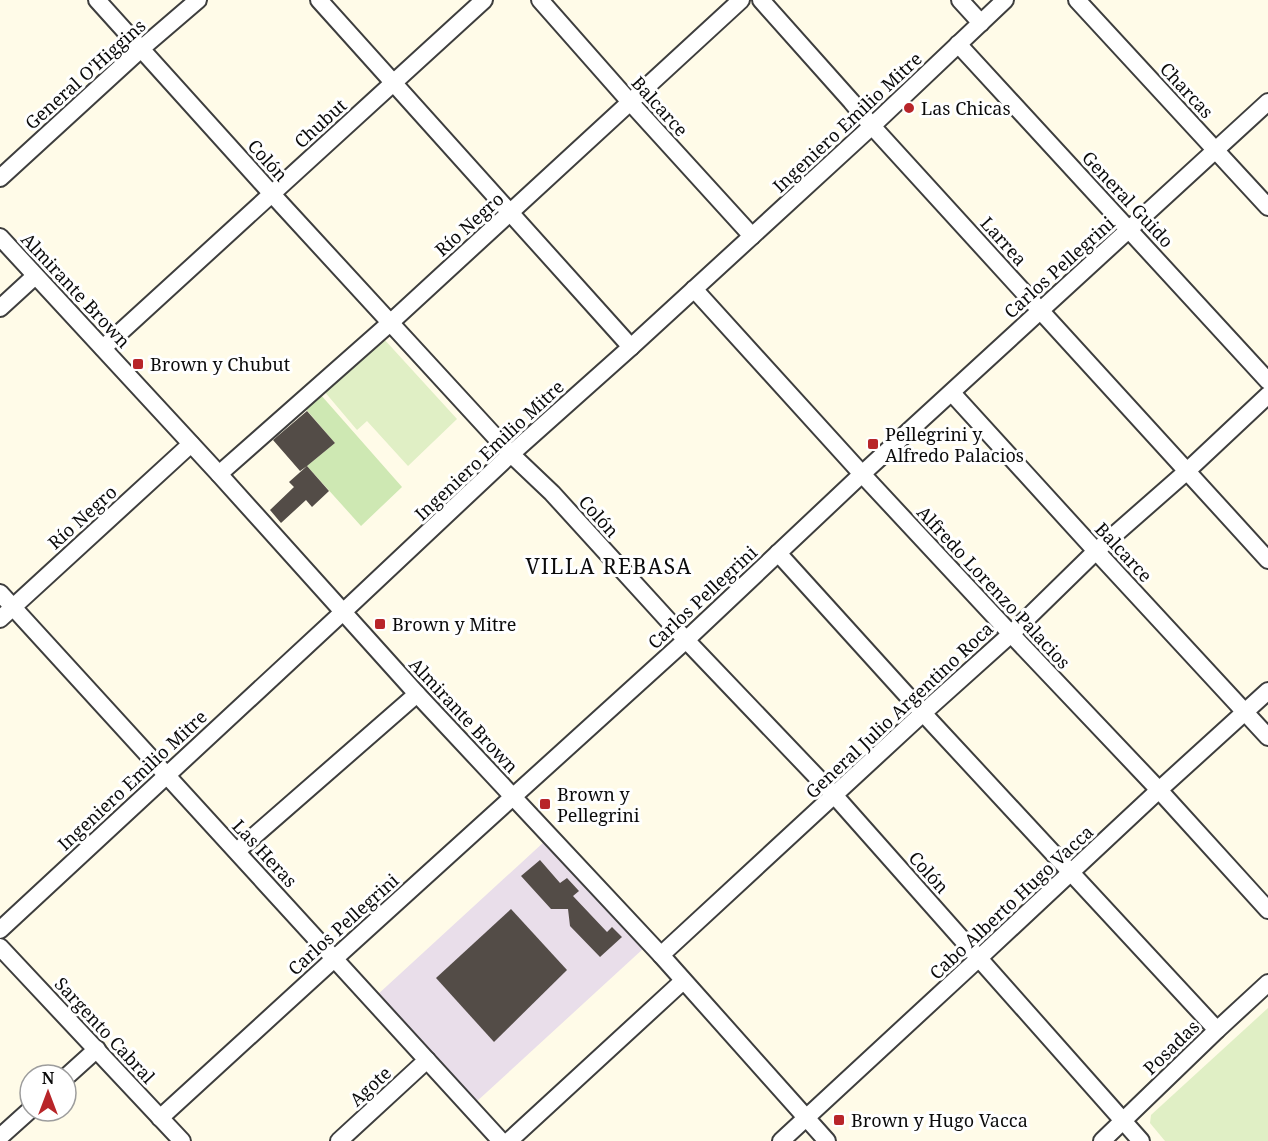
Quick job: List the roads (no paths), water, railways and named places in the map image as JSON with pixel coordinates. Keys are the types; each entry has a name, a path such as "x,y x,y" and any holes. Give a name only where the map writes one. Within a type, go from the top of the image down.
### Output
{"street":[{"name":"Colón","path":"97,0 511,454 552,493 686,640 835,795 1141,1141"},
{"name":"General O'Higgins","path":"0,178 198,0"},
{"path":"319,0 631,347"},
{"name":"Chubut","path":"103,348 484,0"},
{"name":"Balcarce","path":"540,0 752,236"},
{"name":"Río Negro","path":"219,474 390,323 741,0"},
{"name":"Larrea","path":"761,0 872,126 1268,560"},
{"path":"960,0 981,22"},
{"name":"Ingeniero Emilio Mitre","path":"0,930 511,454 872,126 1005,0"},
{"name":"Charcas","path":"1077,0 1268,207"},
{"name":"General Guido","path":"958,44 1268,381"},
{"name":"Carlos Pellegrini","path":"160,1118 686,640 862,474 1268,102"},
{"name":"Almirante Brown","path":"0,237 219,474 417,694 661,955 827,1141"},
{"path":"0,308 35,276"},
{"name":"Alfredo Lorenzo Palacios","path":"694,289 862,474 1159,790 1268,910"},
{"name":"Balcarce","path":"952,393 1268,737"},
{"name":"General Julio Argentino Roca","path":"661,955 1011,634 1096,551 1186,472 1268,395"},
{"name":"Río Negro","path":"0,619 191,444"},
{"path":"778,553 1217,1030"},
{"name":"Las Heras","path":"0,593 501,1141"},
{"name":"Cabo Alberto Hugo Vacca","path":"781,1141 1268,691"},
{"path":"237,851 417,694"},
{"name":"Sargento Cabral","path":"0,947 182,1141"},
{"path":"509,1141 683,981"},
{"name":"Posadas","path":"1102,1141 1268,983"},
{"path":"78,1066 97,1049"},
{"name":"Agote","path":"339,1141 427,1060"},
{"path":"0,1137 18,1121"}],"place":[{"name":"Las Chicas","path":"909,108"},
{"name":"Brown y Chubut","path":"138,364"},
{"name":"Pellegrini y Alfredo Palacios","path":"873,444"},
{"name":"Brown y Mitre","path":"380,624"},
{"name":"Brown y Pellegrini","path":"545,804"},
{"name":"Brown y Hugo Vacca","path":"839,1120"}],"district":[{"name":"VILLA REBASA","path":"609,566"}]}
